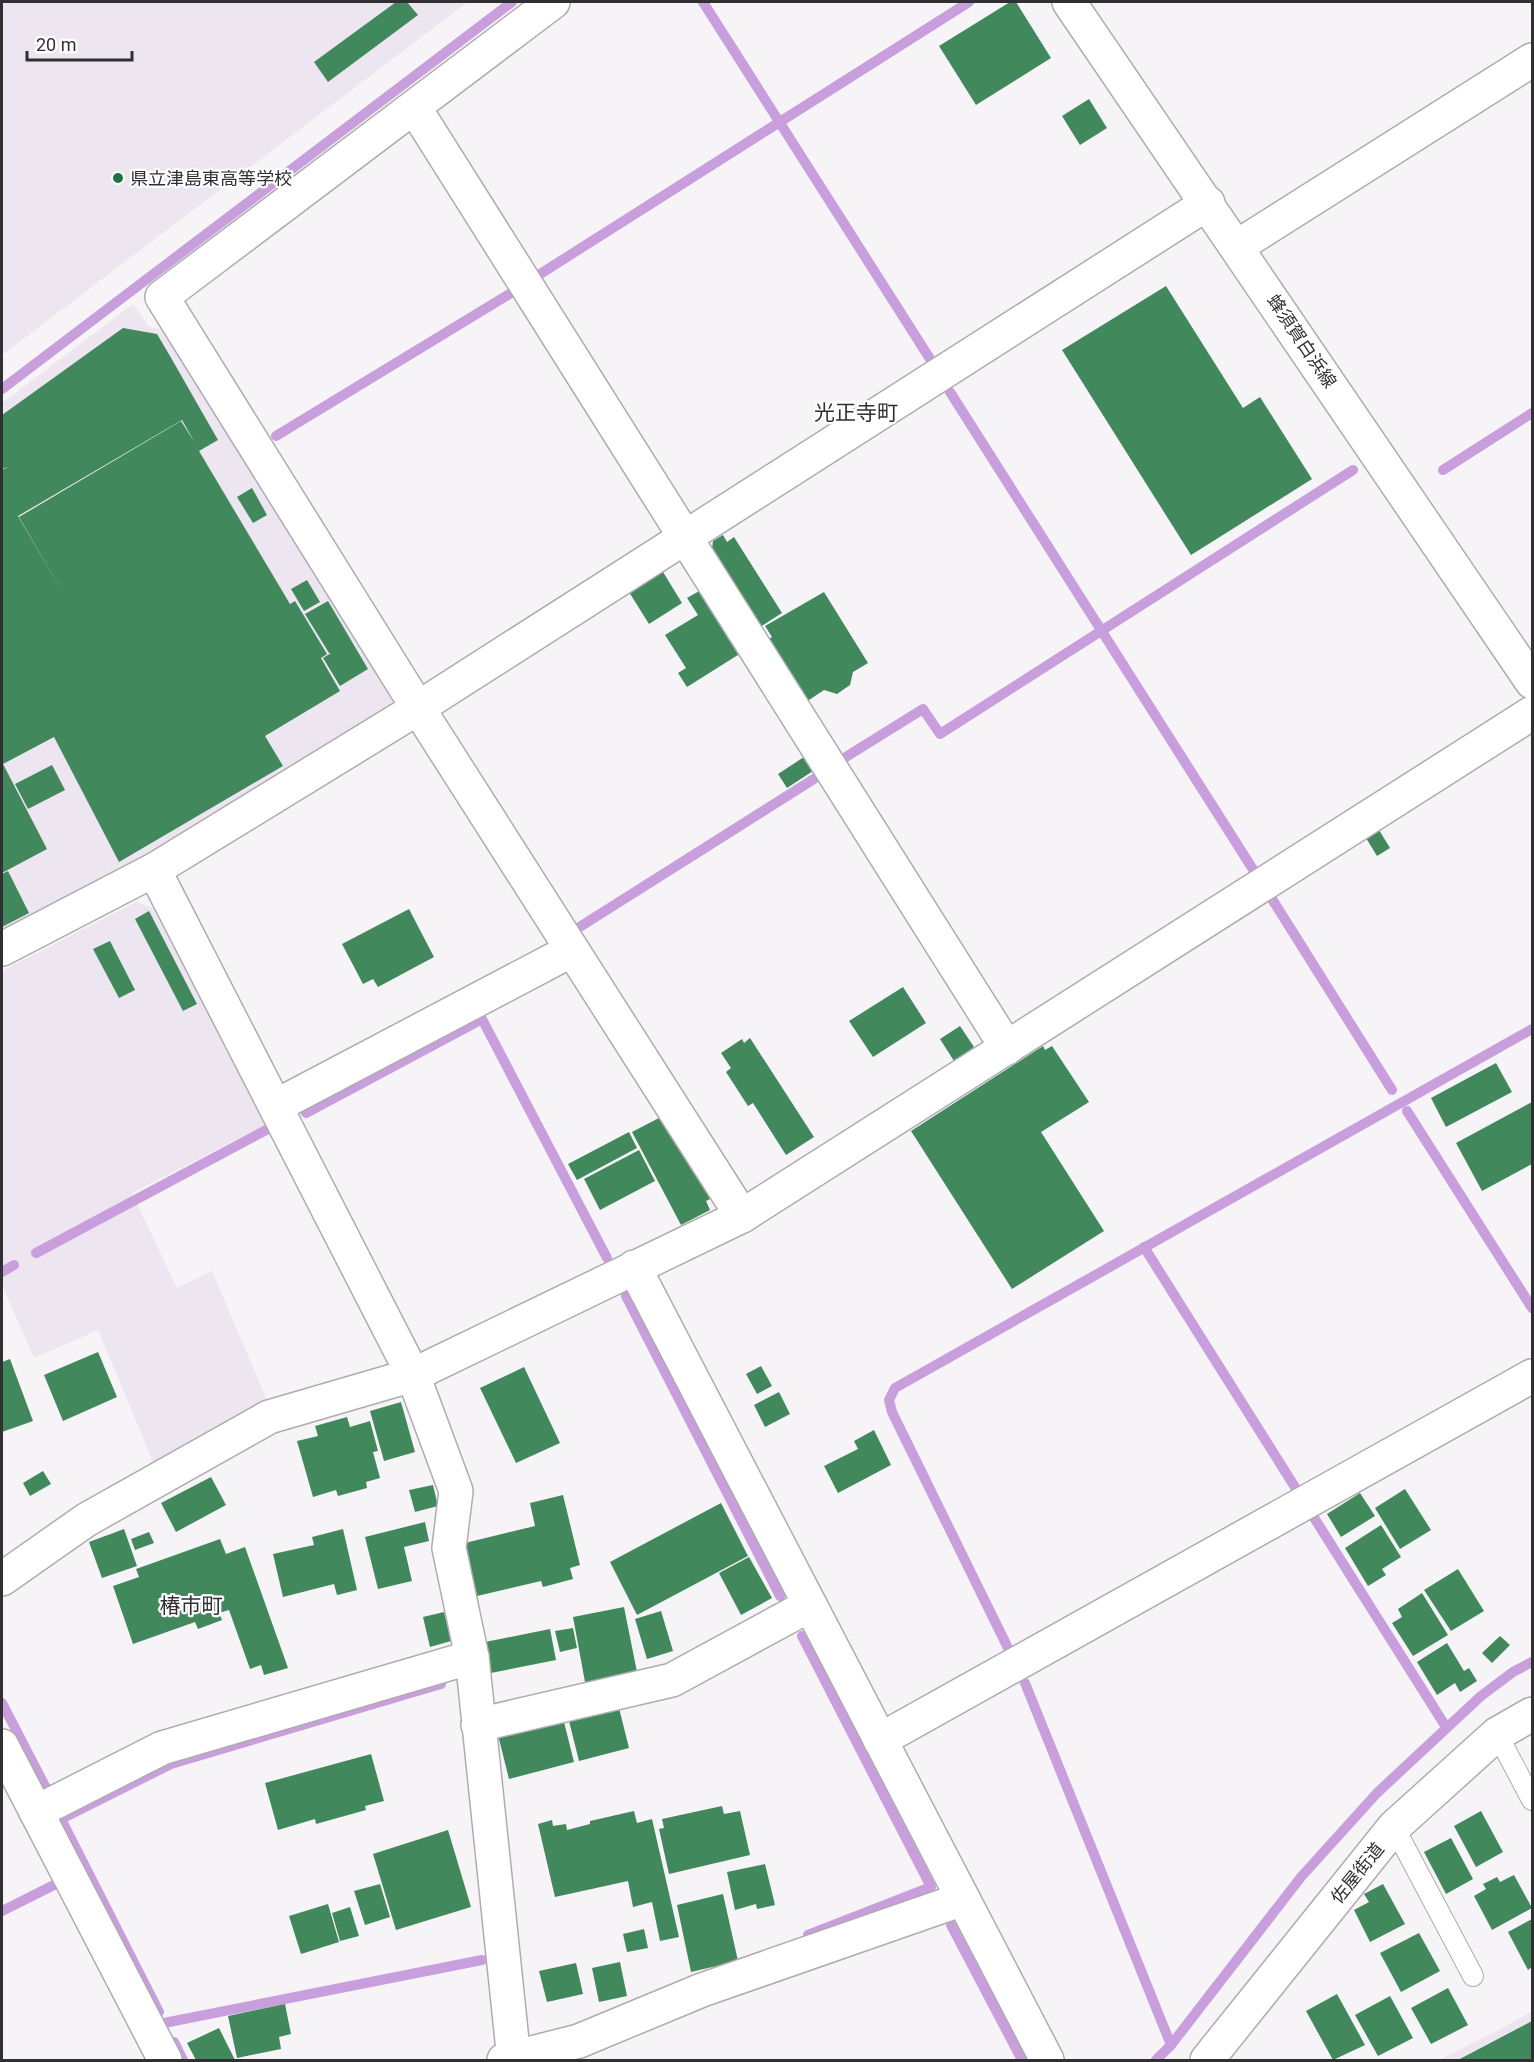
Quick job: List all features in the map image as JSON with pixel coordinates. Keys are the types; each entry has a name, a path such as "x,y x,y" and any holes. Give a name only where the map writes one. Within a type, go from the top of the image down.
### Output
{"street":[{"path":"553,2 162,297 418,708 742,1216"},
{"name":"蜂須賀白浜線","path":"1069,2 1238,246 1533,682"},
{"path":"1238,246 1533,60"},
{"path":"414,107 1007,1048"},
{"path":"2,949 153,870 418,708 1208,203"},
{"path":"2,1579 86,1520 269,1417 413,1375 742,1216 1533,713"},
{"path":"153,870 413,1375 456,1491 449,1548 472,1657 510,2060 579,2041 702,1990 963,1899"},
{"path":"276,1106 572,950"},
{"path":"634,1267 1047,2061"},
{"path":"880,1740 1533,1376"},
{"path":"478,1725 672,1680 810,1605"},
{"path":"36,1812 162,1748 472,1657"},
{"name":"佐屋街道","path":"1207,2061 1395,1827 1497,1734 1533,1714"},
{"path":"2,1746 165,2061"}],"lane":[{"path":"1497,1734 1533,1800"},
{"path":"1395,1827 1473,1976"}],"shaded area":[{"name":"県立津島東高等学校","path":"2,2 468,2 2,355"},
{"path":"133,304 149,327 164,330 396,692 390,705 147,857 2,932 2,403"},
{"path":"136,902 153,908 266,1124 132,1193 177,1288 212,1271 267,1400 154,1464 98,1330 34,1358 2,1285 2,971"},
{"path":"1532,2011 1532,2060 1439,2060 1502,2028"}],"building":[{"path":"396,2 407,2 418,15 328,82 314,62"},
{"path":"1010,2 1016,2 1051,58 976,105 939,46"},
{"path":"1089,99 1107,128 1080,145 1062,116"},
{"path":"1166,286 1243,408 1260,397 1312,479 1191,555 1062,350"},
{"path":"123,328 157,334 218,440 199,451 290,604 295,601 327,654 321,658 340,691 265,736 283,766 119,862 54,737 3,764 47,849 2,873 2,470 8,467 2,469 2,415","holes":["182,420 195,443 181,421 19,517 68,602 18,516"]},
{"path":"252,488 267,515 253,523 237,497"},
{"path":"723,535 727,542 734,537 782,613 757,629 711,556 713,541"},
{"path":"663,572 682,603 649,624 629,592"},
{"path":"307,580 320,602 304,611 291,589"},
{"path":"701,590 741,653 687,687 678,673 686,668 665,635 698,615 687,598"},
{"path":"824,592 868,663 853,672 850,685 837,694 824,690 806,702 767,640 772,637 765,626"},
{"path":"328,601 368,669 340,686 323,658 331,653 305,614"},
{"path":"804,757 813,771 787,788 778,774"},
{"path":"52,765 65,790 28,809 15,784"},
{"path":"1379,830 1390,848 1377,856 1366,838"},
{"path":"8,871 29,913 2,927 2,874"},
{"path":"409,909 434,957 378,987 373,979 363,984 342,944"},
{"path":"149,911 197,1004 183,1011 135,919"},
{"path":"110,941 135,990 119,998 93,949"},
{"path":"903,987 926,1023 873,1057 849,1021"},
{"path":"960,1026 974,1047 954,1061 940,1039"},
{"path":"750,1038 814,1137 786,1155 753,1103 748,1106 726,1072 731,1068 721,1053 742,1039 744,1043"},
{"path":"1043,1046 1045,1050 1052,1046 1089,1102 1041,1132 1104,1231 1012,1289 911,1131"},
{"path":"1496,1063 1512,1092 1446,1127 1431,1098"},
{"path":"1532,1102 1532,1164 1482,1191 1456,1143"},
{"path":"659,1118 712,1198 706,1201 710,1210 681,1225 632,1132"},
{"path":"629,1132 637,1148 577,1180 568,1164"},
{"path":"639,1150 655,1181 600,1210 584,1179"},
{"path":"98,1352 117,1397 63,1421 44,1375"},
{"path":"10,1359 33,1421 2,1432 2,1362"},
{"path":"761,1366 772,1386 757,1394 746,1374"},
{"path":"524,1367 560,1443 516,1463 480,1388"},
{"path":"779,1392 790,1414 765,1427 754,1405"},
{"path":"401,1402 415,1452 384,1461 370,1411"},
{"path":"347,1417 350,1427 370,1421 378,1451 373,1452 380,1478 366,1482 367,1488 338,1496 336,1490 313,1497 297,1441 318,1436 315,1426"},
{"path":"874,1430 891,1465 838,1493 824,1466 858,1449 854,1441"},
{"path":"43,1471 51,1484 30,1496 23,1483"},
{"path":"211,1477 226,1505 176,1532 161,1503"},
{"path":"433,1485 438,1506 415,1512 409,1490"},
{"path":"1405,1489 1431,1530 1400,1549 1375,1508"},
{"path":"1360,1493 1375,1516 1341,1537 1327,1514"},
{"path":"563,1495 580,1565 570,1568 573,1579 543,1587 541,1581 477,1596 465,1543 535,1526 530,1503"},
{"path":"721,1503 748,1556 637,1615 610,1562"},
{"path":"425,1522 429,1541 404,1547 412,1581 378,1589 365,1537"},
{"path":"1381,1525 1401,1557 1382,1569 1386,1575 1368,1586 1345,1548"},
{"path":"124,1529 137,1566 102,1578 89,1542"},
{"path":"343,1529 357,1590 337,1595 334,1584 283,1597 273,1554 314,1545 312,1537"},
{"path":"149,1532 154,1543 135,1550 131,1539"},
{"path":"220,1539 226,1554 245,1547 288,1668 264,1675 261,1665 250,1669 229,1610 219,1613 222,1620 198,1629 195,1622 133,1644 113,1586 139,1577 136,1569"},
{"path":"749,1557 772,1598 741,1615 719,1573"},
{"path":"1458,1569 1484,1611 1451,1631 1424,1590"},
{"path":"1422,1593 1448,1635 1413,1656 1392,1623 1402,1617 1398,1609"},
{"path":"624,1607 637,1672 585,1682 573,1617"},
{"path":"661,1611 673,1651 647,1659 635,1619"},
{"path":"444,1612 451,1641 430,1647 423,1617"},
{"path":"573,1628 577,1648 560,1652 555,1631"},
{"path":"550,1629 556,1660 491,1673 485,1642"},
{"path":"1500,1636 1510,1645 1492,1663 1482,1653"},
{"path":"1447,1643 1464,1671 1469,1668 1477,1681 1460,1692 1455,1683 1437,1695 1417,1662"},
{"path":"619,1708 629,1748 579,1761 569,1721"},
{"path":"563,1718 574,1762 509,1779 498,1735"},
{"path":"371,1754 384,1801 365,1806 366,1810 316,1824 315,1819 278,1830 265,1783"},
{"path":"722,1806 724,1814 740,1811 750,1855 669,1874 659,1829 664,1828 662,1819"},
{"path":"634,1811 637,1823 652,1819 679,1937 660,1941 652,1902 633,1907 628,1881 555,1897 538,1824 552,1820 553,1826 566,1824 567,1830 590,1824 590,1821"},
{"path":"1481,1811 1503,1852 1476,1867 1454,1826"},
{"path":"448,1830 471,1907 396,1930 373,1854"},
{"path":"1451,1838 1473,1879 1446,1894 1424,1852"},
{"path":"765,1864 775,1905 757,1909 756,1904 735,1910 727,1872"},
{"path":"1514,1875 1532,1908 1492,1930 1474,1896 1486,1889 1483,1884 1497,1877 1500,1882"},
{"path":"380,1884 390,1917 365,1925 354,1891"},
{"path":"1383,1884 1405,1924 1370,1942 1354,1910 1369,1902 1364,1894"},
{"path":"723,1894 738,1961 691,1972 677,1905"},
{"path":"328,1904 339,1942 301,1954 289,1916"},
{"path":"350,1907 359,1936 340,1941 332,1913"},
{"path":"1532,1919 1532,1967 1528,1970 1508,1932"},
{"path":"644,1929 648,1948 627,1952 623,1934"},
{"path":"1419,1933 1440,1971 1401,1992 1380,1953"},
{"path":"620,1962 627,1996 599,2002 592,1968"},
{"path":"576,1963 583,1994 547,2002 539,1971"},
{"path":"1448,1988 1468,2025 1431,2044 1411,2008"},
{"path":"1337,1994 1365,2045 1333,2060 1306,2011"},
{"path":"1390,1996 1413,2038 1378,2056 1355,2015"},
{"path":"285,2004 291,2034 279,2037 281,2049 237,2058 228,2016"},
{"path":"1532,2021 1532,2060 1458,2060"},
{"path":"219,2028 235,2060 196,2060 187,2043"}],"waterway":[{"path":"2,389 512,2"},
{"path":"703,2 932,362"},
{"path":"537,276 969,2"},
{"path":"276,436 516,290"},
{"path":"950,392 1254,871"},
{"path":"1443,470 1532,413"},
{"path":"841,760 923,709 940,734 1353,470"},
{"path":"578,928 817,777"},
{"path":"1272,899 1392,1090"},
{"path":"306,1113 482,1019 607,1258"},
{"path":"1008,1648 892,1412 889,1400 895,1388 1532,1029"},
{"path":"1407,1111 1532,1308"},
{"path":"36,1253 266,1130"},
{"path":"1144,1247 1298,1492"},
{"path":"2,1272 14,1265"},
{"path":"626,1296 780,1596"},
{"path":"1313,1516 1446,1727"},
{"path":"802,1636 931,1887 808,1935"},
{"path":"1156,2060 1171,2045 1301,1877 1377,1793 1481,1696 1513,1672 1532,1662"},
{"path":"1025,1683 1171,2045"},
{"path":"159,2012 61,1819 171,1764 441,1684"},
{"path":"2,1703 46,1788"},
{"path":"2,1911 54,1885"},
{"path":"951,1925 1022,2060"},
{"path":"164,2023 482,1960"},
{"path":"174,2042 183,2060"}],"place":[{"name":"県立津島東高等学校","path":"118,178"}],"district":[{"name":"光正寺町","path":"856,413"},
{"name":"椿市町","path":"191,1606"}]}
